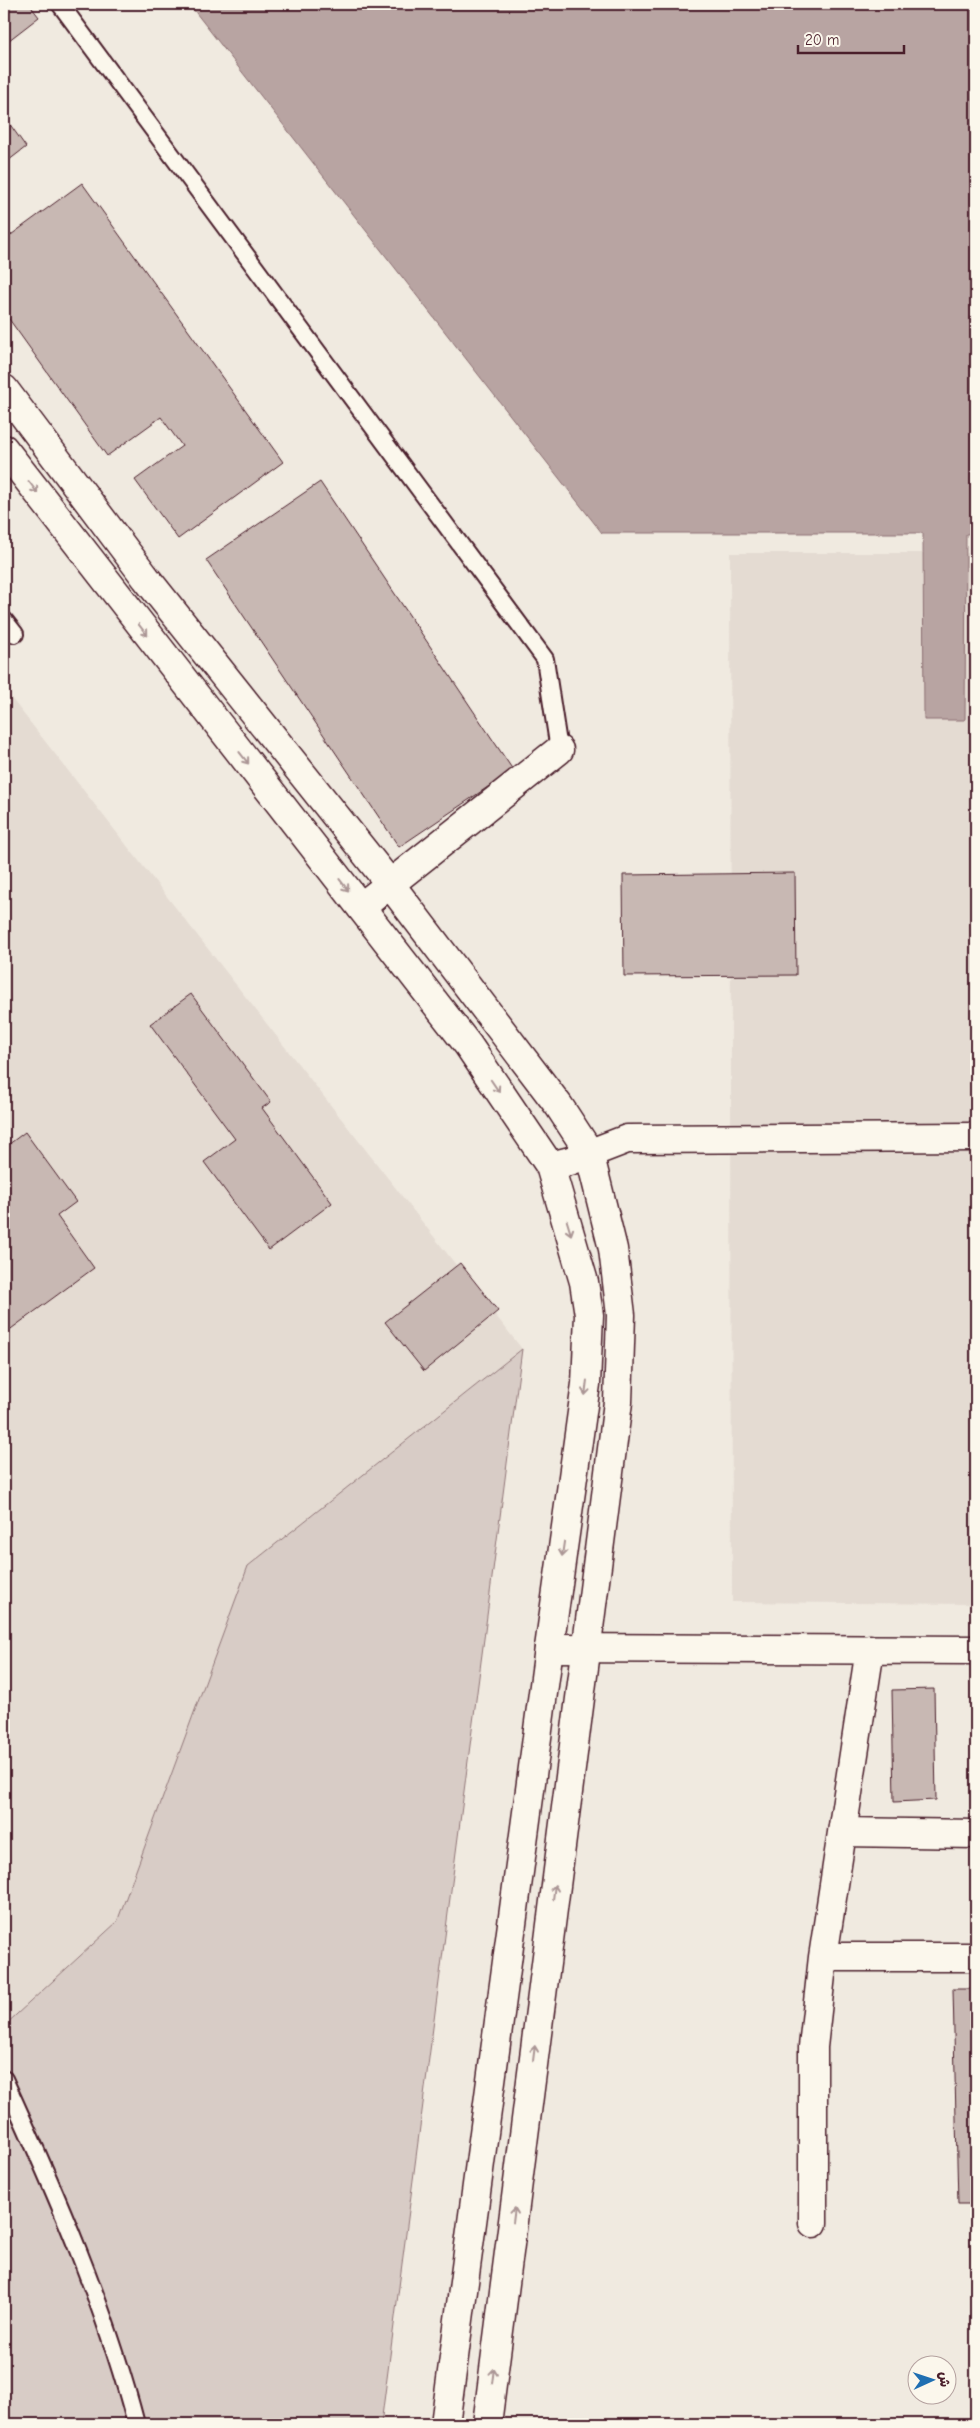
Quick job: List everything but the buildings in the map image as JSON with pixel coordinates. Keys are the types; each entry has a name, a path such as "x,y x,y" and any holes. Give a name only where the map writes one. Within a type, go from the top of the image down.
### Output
{"street":[{"path":"4,389 146,578 390,884 559,1106 589,1152 613,1249 621,1314 618,1402 487,2424"},
{"path":"4,448 120,600 468,1045 550,1166 576,1251 589,1315 586,1384 445,2424"},
{"path":"120,600 146,578"},
{"path":"361,907 558,750"},
{"path":"550,1166 570,1161 589,1152 627,1139 976,1137"},
{"path":"549,1648 976,1650"},
{"path":"813,2224 814,2047 823,1957 870,1649"},
{"path":"842,1832 976,1834"},
{"path":"823,1957 976,1957"}],"lane":[{"path":"60,4 545,659 558,750"},
{"path":"4,620 15,634"},
{"path":"4,2079 75,2243 120,2362 136,2424"}],"shaded area":[{"path":"189,4 976,4 976,533 966,534 965,720 924,720 923,533 602,533"},
{"path":"730,553 976,553 976,1604 732,1602"},
{"path":"4,689 522,1349 248,1566 117,1922 4,2026"},
{"path":"522,1349 381,2424 4,2424 4,2026 117,1922 248,1566"}]}
